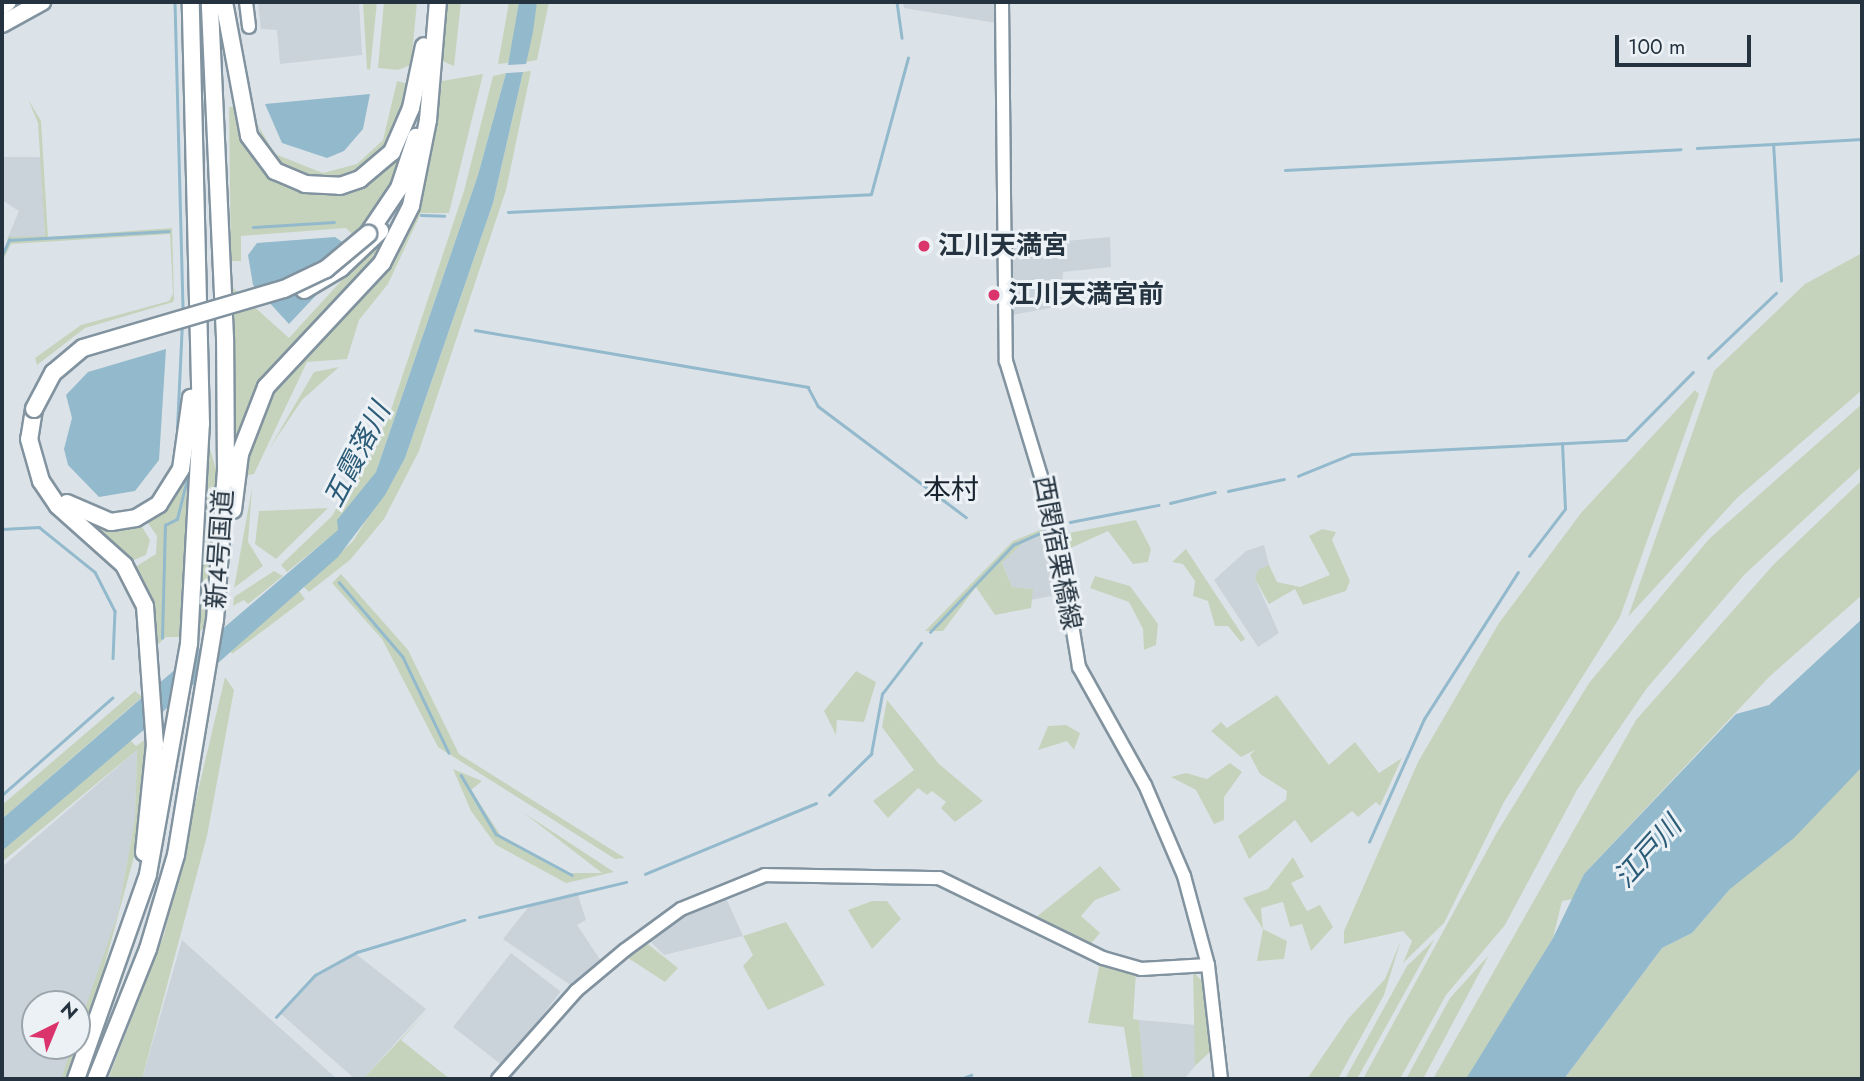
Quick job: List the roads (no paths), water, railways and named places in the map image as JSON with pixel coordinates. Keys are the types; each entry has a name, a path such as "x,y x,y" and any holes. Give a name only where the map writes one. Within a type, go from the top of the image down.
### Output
{"highway":[{"path":"2,5 8,2"},
{"path":"2,24 42,2"},
{"name":"新4号国道","path":"76,1079 107,1002 156,843 189,643 201,424 191,2"},
{"name":"新4号国道","path":"96,1079 164,897 207,687 215,620 226,471 226,351 211,2"},
{"path":"224,2 249,136 275,171 304,184 340,186 360,179 392,152 411,108 424,46"},
{"path":"370,237 410,161 427,2"},
{"path":"215,620 240,454 258,403 289,356 361,288 393,246 411,206 425,138 438,2"},
{"path":"107,1002 144,851 155,744 153,671 145,606 133,578 41,481 29,439 38,410 53,373 83,348 302,282 370,237 398,205 425,138"},
{"path":"38,410 44,469 63,500 83,514 111,522 136,518 172,488 189,434 194,172"}],"main road":[{"path":"246,2 249,27"},
{"name":"西関宿栗橋線","path":"1002,2 1006,362 1055,522 1079,667 1170,837 1208,965 1222,1079"},
{"path":"498,1079 576,991 625,950 681,909 765,875 939,878 1103,958 1141,969 1208,965"}],"water":[{"path":"519,2 537,2 533,32 526,64 508,65"},
{"path":"523,72 493,203 405,458 385,495 338,557 158,716 157,685 338,530 337,520 376,472 478,175 506,73"},
{"path":"370,94 363,129 344,151 327,158 282,143 265,104"},
{"path":"335,237 357,252 289,324 253,285 248,255 257,243"},
{"path":"166,349 159,460 135,491 99,497 68,465 64,449 72,418 66,395 88,372"},
{"name":"江戸川","path":"1862,619 1862,767 1794,838 1730,889 1692,933 1662,948 1564,1079 1466,1079 1553,938 1584,874 1736,714 1769,705"},
{"path":"145,695 146,728 2,851 2,819"}],"waterway":[{"path":"175,2 183,313"},
{"path":"897,2 902,38"},
{"path":"508,212 871,194 908,58"},
{"path":"1781,281 1773,144 1862,139"},
{"path":"1697,148 1773,144"},
{"path":"1285,170 1680,149"},
{"path":"421,215 444,216"},
{"path":"253,227 334,222"},
{"path":"2,255 9,240 169,231"},
{"path":"1708,358 1776,293"},
{"path":"177,428 182,323"},
{"path":"475,330 808,387 818,406 966,517"},
{"path":"1298,476 1352,454 1626,440 1693,372"},
{"path":"1529,556 1565,509 1562,444"},
{"path":"162,638 165,525 177,519 191,463"},
{"path":"1228,491 1284,479"},
{"path":"1170,503 1215,492"},
{"path":"1070,522 1158,505"},
{"path":"2,529 39,527 95,572 115,611 113,658"},
{"path":"930,632 1013,545 1045,531"},
{"path":"1369,842 1424,719 1518,572"},
{"path":"339,582 403,657 449,753"},
{"path":"829,795 871,754 882,694 921,643"},
{"path":"2,795 112,698"},
{"path":"461,775 496,834 572,875"},
{"path":"645,874 816,803"},
{"path":"479,917 626,882"},
{"path":"276,1017 315,975 357,952 464,920"},
{"path":"961,1079 971,1075"}],"place":[{"name":"江川天満宮","path":"924,246"},
{"name":"江川天満宮前","path":"994,295"}],"district":[{"name":"本村","path":"951,490"}],"water label":[{"name":"五霞落川","path":"357,455"}]}
